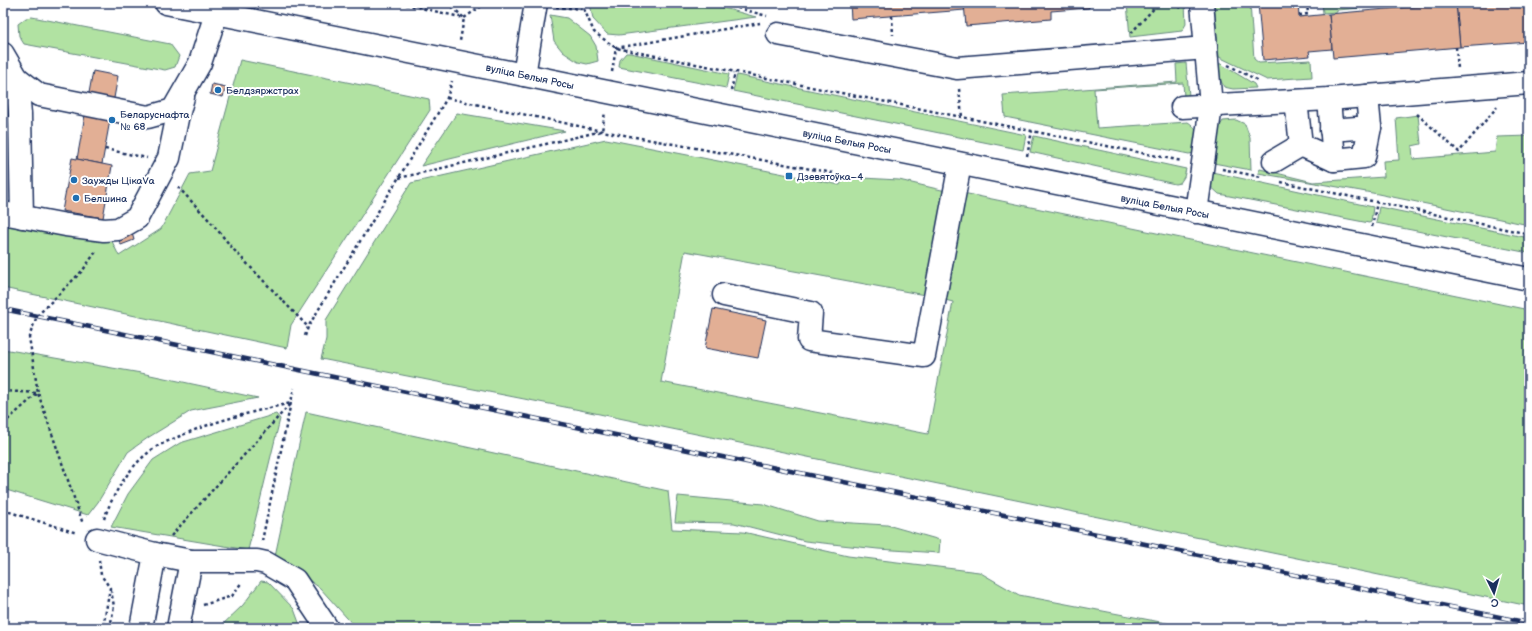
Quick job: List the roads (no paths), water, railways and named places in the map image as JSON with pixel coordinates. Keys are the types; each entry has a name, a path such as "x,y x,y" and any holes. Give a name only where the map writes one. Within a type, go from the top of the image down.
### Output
{"main road":[{"name":"вуліца Белыя Росы","path":"166,3 524,74 1529,279"},
{"path":"524,74 536,3"},
{"path":"1196,212 1211,106 1202,3"},
{"path":"3,54 17,78 39,95 148,117 173,110 200,62 216,14"},
{"path":"774,26 957,68 1206,48"},
{"path":"17,78 20,115 12,215 97,229 118,229 137,218 169,158 177,118 186,86"},
{"path":"1182,107 1329,99 1523,84"},
{"path":"1301,145 1334,160 1364,158 1370,127 1367,96"},
{"path":"1329,99 1334,160"},
{"path":"1296,101 1301,145"},
{"path":"1332,130 1370,127"},
{"path":"1272,173 1301,145"},
{"path":"724,295 810,313 809,340 924,356 960,164"},
{"path":"97,539 155,554 191,561 257,561 266,563 295,580 327,628"},
{"path":"141,628 155,554"},
{"path":"178,628 191,561"}],"railway":[{"path":"3,309 1529,623"}],"place":[{"name":"Белдзяржстрах","path":"218,90"},
{"name":"Беларуснафта № 68","path":"112,120"},
{"name":"Дзевятоўка–4","path":"789,176"},
{"name":"Заужды ЦікаVа","path":"74,180"},
{"name":"Белшина","path":"76,198"}]}
